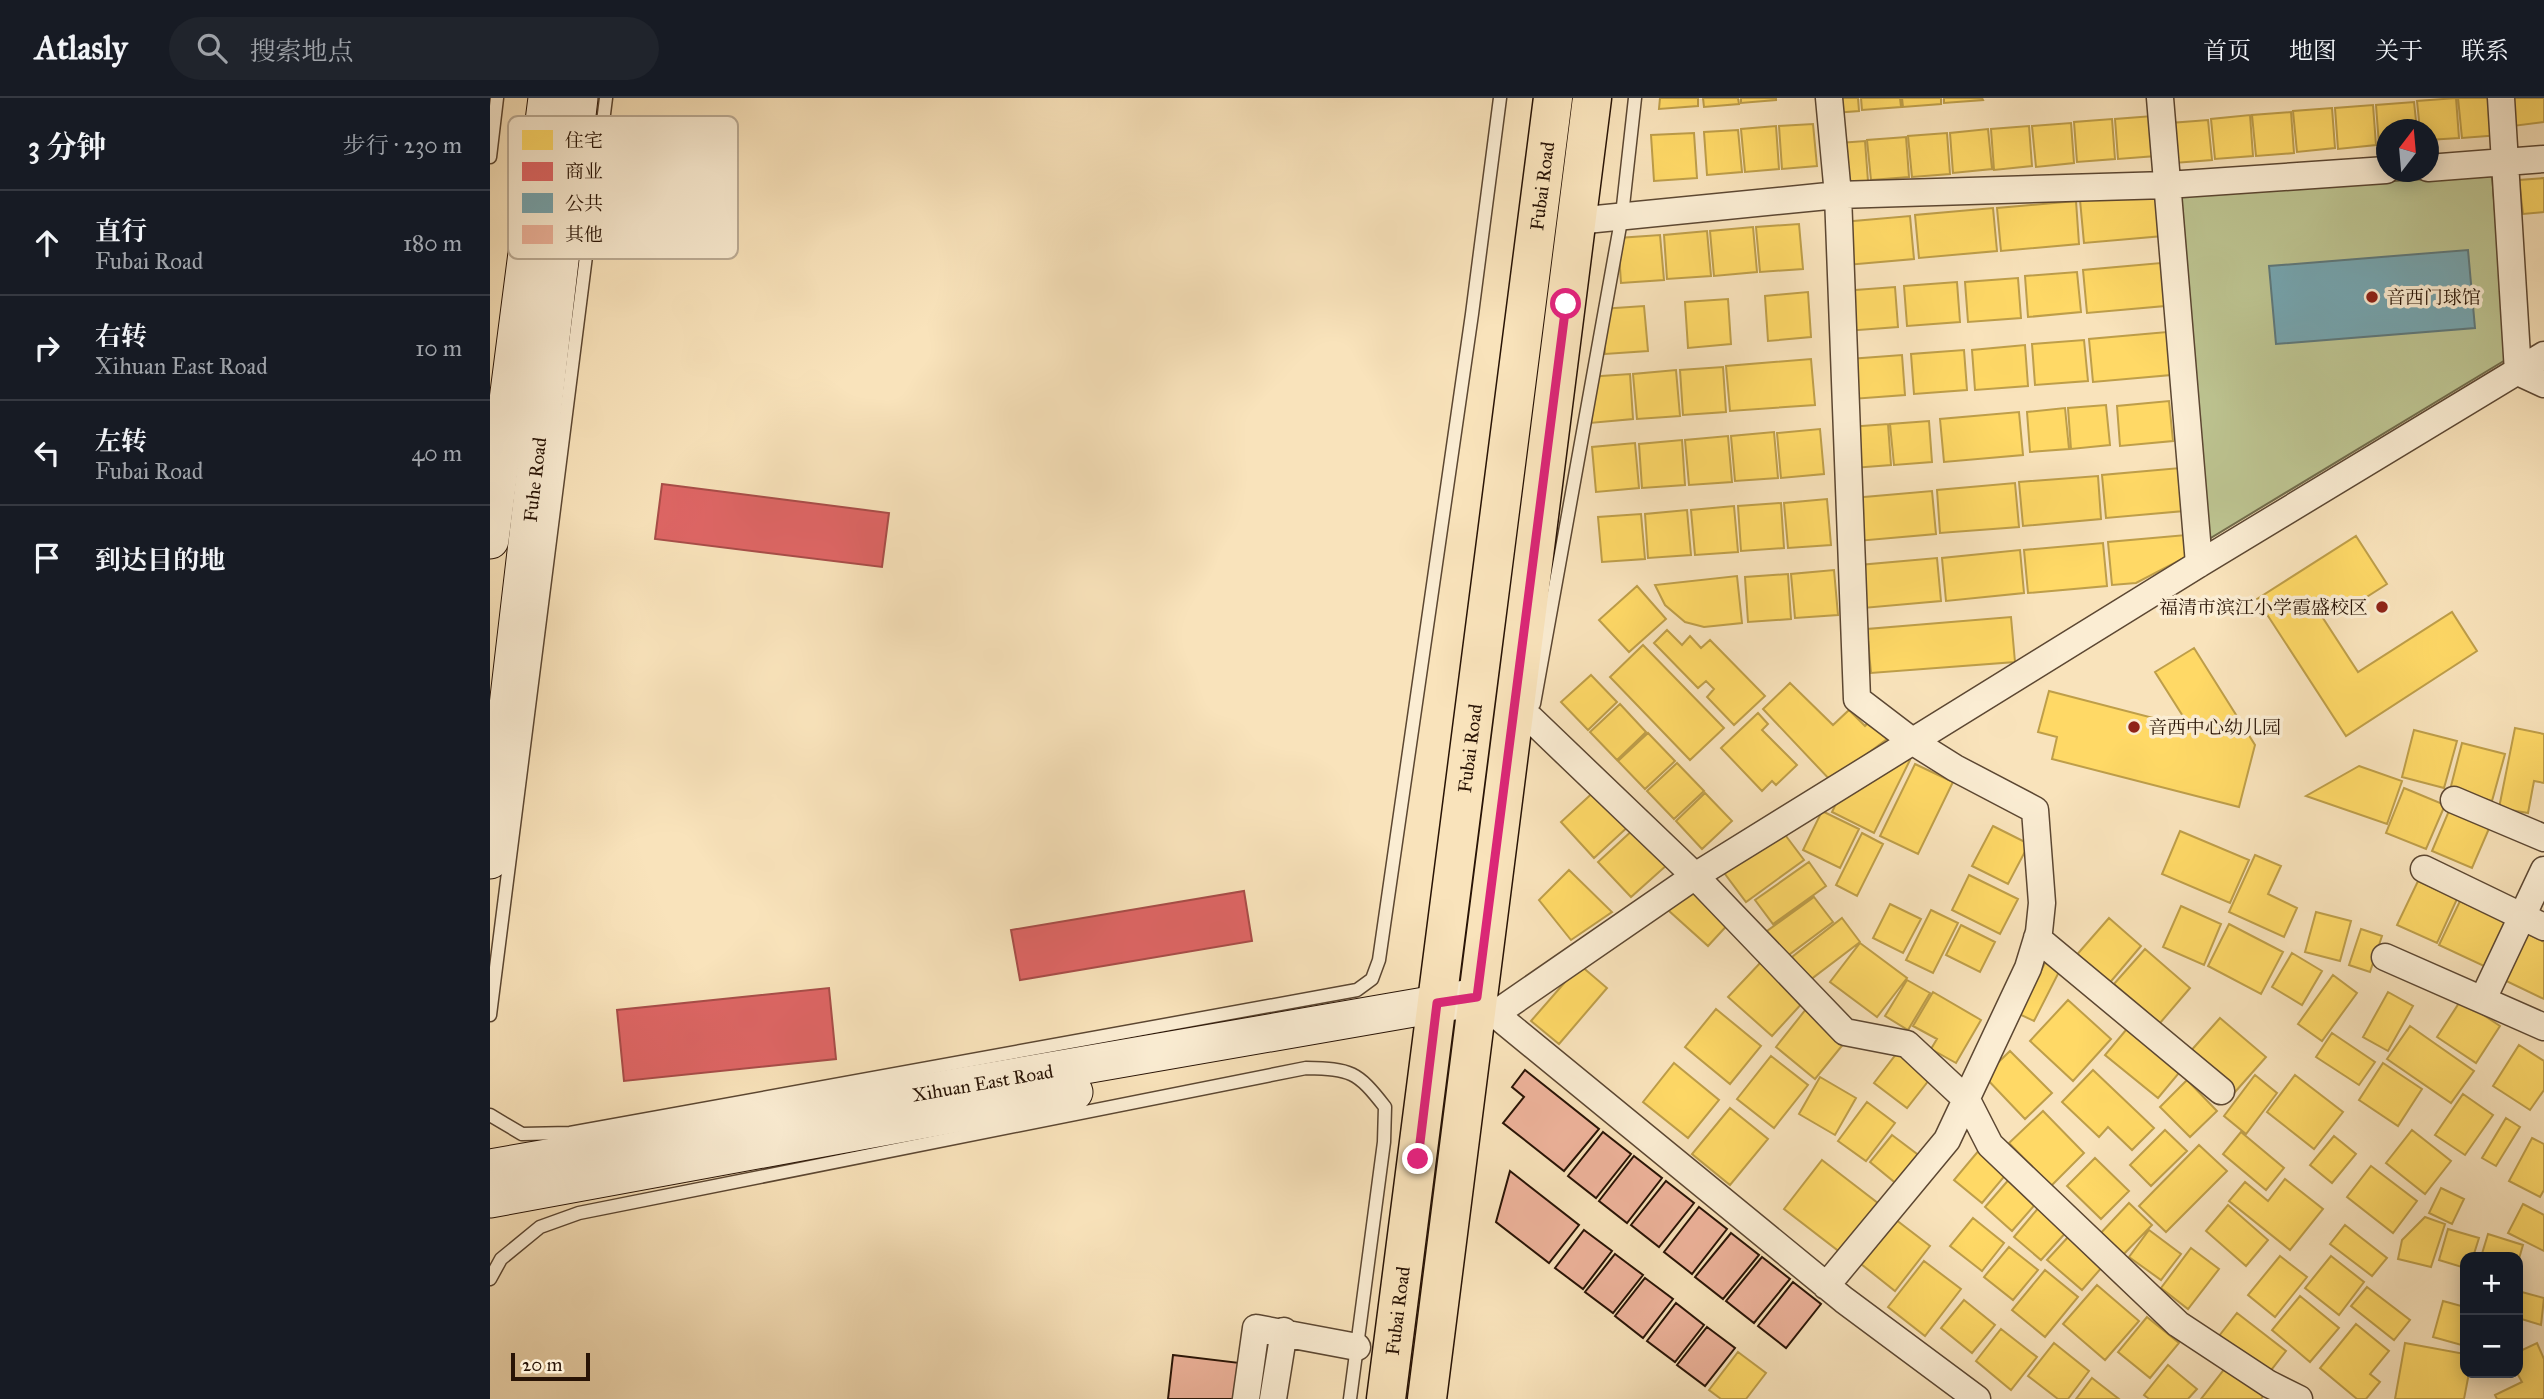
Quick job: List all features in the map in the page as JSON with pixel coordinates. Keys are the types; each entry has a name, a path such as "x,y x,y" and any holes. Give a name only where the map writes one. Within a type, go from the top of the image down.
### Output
{"main road":[{"name":"Fubai Road","path":"1386,1399 1553,98"},
{"name":"Fubai Road","path":"1427,1399 1486,1012 1592,98"}],"street":[{"name":"Fuhe Road","path":"545,116 547,98"},
{"name":"Fuhe Road","path":"577,116 579,98"},
{"path":"1826,1286 1947,1140 2028,968 2037,938 2042,903 2035,810 1955,768 1912,741 1857,699 1838,194 1829,98"},
{"path":"2160,98 2199,564"},
{"path":"2501,98 2518,372"},
{"path":"2439,167 2544,159"},
{"path":"1576,221 1838,194 2167,185 2376,171"},
{"name":"Fuhe Road","path":"490,540 526,259"},
{"name":"Fuhe Road","path":"490,860 560,259"},
{"path":"1977,1399 1826,1286 1486,1012 1695,876 1912,741 2544,355"},
{"path":"2518,372 2544,384"},
{"path":"1530,726 1695,876 1845,1032 1907,1044 1967,1100 1990,1145 2178,1324 2269,1384 2299,1399"},
{"path":"2454,800 2544,838"},
{"path":"2424,869 2533,922"},
{"path":"2483,999 2533,922 2544,870"},
{"path":"2037,938 2221,1091"},
{"path":"2385,957 2544,1027"},
{"name":"Xihuan East Road","path":"490,1168 1436,1015 1486,1012"},
{"name":"Xihuan East Road","path":"490,1199 1436,1015"},
{"path":"1246,1399 1256,1328 1284,1331 1357,1347"},
{"path":"1273,1399 1284,1331"}],"lane":[{"path":"490,157 497,98"},
{"path":"605,116 607,98"},
{"path":"490,1115 523,1134 570,1133 1344,993 1357,990 1372,979 1379,960 1470,327 1500,98"},
{"path":"1530,726 1622,215 1635,98"},
{"path":"490,1015 586,259"},
{"path":"490,1279 500,1259 540,1227 579,1213 1306,1068 1341,1069 1367,1083 1385,1107 1384,1142 1350,1399"}],"green space":[{"path":"2492,175 2507,359 2209,539 2181,194 2377,182 2439,182 2439,178"}],"building: 住宅":[{"path":"1660,98 1698,98 1698,106 1659,109"},
{"path":"1703,98 1738,98 1739,104 1704,107"},
{"path":"1741,98 1776,98 1776,100 1741,103"},
{"path":"1819,98 1858,98 1859,111 1821,114"},
{"path":"1861,98 1900,98 1901,107 1862,110"},
{"path":"1902,98 1941,98 1941,104 1903,107"},
{"path":"1944,98 1982,98 1983,100 1944,103"},
{"path":"2456,98 2459,138 2439,139 2439,119 2419,119 2417,101"},
{"path":"2458,98 2497,98 2500,135 2462,138"},
{"path":"2510,98 2544,98 2544,122 2513,126"},
{"path":"2414,102 2416,119 2377,119 2376,105"},
{"path":"2373,105 2376,145 2338,149 2335,108"},
{"path":"2332,108 2335,148 2297,152 2293,111"},
{"path":"2291,112 2294,153 2256,156 2252,115"},
{"path":"2250,115 2253,156 2215,159 2211,119"},
{"path":"2153,116 2156,156 2118,159 2115,119"},
{"path":"2112,119 2115,159 2077,162 2074,122"},
{"path":"2208,120 2212,160 2174,163 2170,123"},
{"path":"2071,123 2074,163 2036,167 2032,126"},
{"path":"1813,124 1817,166 1782,169 1779,126"},
{"path":"1776,126 1779,169 1745,172 1741,129"},
{"path":"2029,126 2032,166 1994,170 1991,129"},
{"path":"1988,129 1992,169 1953,173 1950,133"},
{"path":"1738,130 1742,172 1707,175 1704,132"},
{"path":"1694,133 1697,178 1654,181 1651,135"},
{"path":"1947,133 1950,174 1912,177 1908,136"},
{"path":"1906,137 1909,177 1871,180 1867,140"},
{"path":"1865,141 1868,181 1830,184 1826,144"},
{"path":"2544,178 2544,212 2523,214 2519,180"},
{"path":"2159,193 2163,236 2084,243 2080,200"},
{"path":"2076,201 2079,244 2001,251 1997,208"},
{"path":"1993,208 1997,251 1919,258 1915,215"},
{"path":"1910,216 1914,259 1835,266 1831,223"},
{"path":"1799,224 1803,269 1760,272 1756,227"},
{"path":"1753,227 1757,272 1714,276 1710,231"},
{"path":"1707,231 1711,276 1667,279 1664,235"},
{"path":"1660,235 1664,280 1621,283 1618,238"},
{"path":"2161,263 2165,306 2087,313 2083,270"},
{"path":"2077,272 2081,312 2028,317 2025,276"},
{"path":"2018,278 2021,318 1968,322 1965,282"},
{"path":"1957,282 1960,322 1907,326 1904,286"},
{"path":"1895,287 1898,327 1845,331 1842,291"},
{"path":"1808,292 1811,337 1768,341 1765,296"},
{"path":"1728,299 1731,344 1688,348 1685,302"},
{"path":"1644,306 1648,351 1605,354 1601,309"},
{"path":"2167,332 2171,375 2093,382 2089,339"},
{"path":"2084,340 2088,381 2035,385 2032,344"},
{"path":"2025,345 2028,386 1975,390 1972,350"},
{"path":"1964,350 1967,390 1914,394 1911,354"},
{"path":"1902,355 1905,395 1852,399 1849,359"},
{"path":"1811,359 1815,405 1730,411 1726,366"},
{"path":"1723,367 1726,412 1683,415 1680,370"},
{"path":"1676,370 1680,416 1637,419 1633,374"},
{"path":"1630,374 1633,419 1590,423 1587,377"},
{"path":"2169,401 2173,441 2120,446 2117,406"},
{"path":"2106,405 2110,445 2071,449 2068,408"},
{"path":"2065,408 2069,449 2030,452 2027,412"},
{"path":"2019,412 2023,455 1944,462 1940,419"},
{"path":"1929,421 1932,462 1894,465 1890,424"},
{"path":"1888,424 1891,465 1853,468 1849,427"},
{"path":"1820,429 1824,474 1781,478 1777,433"},
{"path":"1774,432 1778,478 1735,481 1731,436"},
{"path":"1728,436 1732,482 1689,485 1685,440"},
{"path":"1682,440 1685,485 1642,488 1639,444"},
{"path":"1635,443 1639,488 1596,492 1592,447"},
{"path":"2180,468 2184,511 2106,518 2102,475"},
{"path":"2098,476 2101,519 2023,526 2019,482"},
{"path":"2015,483 2019,527 1940,533 1937,490"},
{"path":"1932,491 1936,534 1857,541 1853,498"},
{"path":"1827,499 1831,545 1788,548 1784,503"},
{"path":"1781,503 1784,548 1741,551 1738,506"},
{"path":"1734,506 1738,552 1695,555 1691,510"},
{"path":"1687,510 1691,555 1648,558 1645,514"},
{"path":"1641,514 1645,559 1602,562 1598,517"},
{"path":"2186,535 2188,556 2136,583 2112,585 2108,542"},
{"path":"2356,536 2387,584 2343,612 2339,604 2321,615 2358,672 2452,612 2477,651 2346,736 2257,599"},
{"path":"2103,543 2107,586 2028,593 2024,550"},
{"path":"2020,550 2024,593 1946,601 1942,558"},
{"path":"1937,558 1941,601 1863,608 1859,565"},
{"path":"1834,570 1838,615 1795,618 1791,574"},
{"path":"1788,574 1791,619 1748,622 1745,577"},
{"path":"1737,576 1742,623 1704,627 1685,622 1665,605 1655,585"},
{"path":"1637,586 1666,619 1629,652 1599,620"},
{"path":"2011,617 2015,662 1871,673 1867,629"},
{"path":"1667,630 1682,645 1690,636 1701,648 1710,640 1765,696 1734,725 1707,697 1714,689 1706,681 1698,688 1654,643"},
{"path":"1643,645 1724,728 1690,760 1610,677"},
{"path":"2194,648 2255,745 2239,807 2052,759 2057,737 2038,732 2049,691 2180,725 2186,721 2155,672"},
{"path":"1591,675 1617,702 1588,730 1561,702"},
{"path":"1790,683 1833,725 1849,710 1865,726 1869,722 1887,739 1831,781 1763,709"},
{"path":"1620,704 1646,732 1617,760 1590,732"},
{"path":"1758,713 1768,724 1762,730 1797,765 1776,785 1772,781 1762,791 1721,748"},
{"path":"2515,728 2544,734 2544,783 2534,781 2528,813 2499,808"},
{"path":"2414,730 2457,741 2444,788 2402,777"},
{"path":"1648,733 1675,761 1645,789 1618,761"},
{"path":"2462,743 2505,754 2492,801 2450,790"},
{"path":"1900,755 1910,760 1874,833 1832,812 1842,791"},
{"path":"1677,763 1704,791 1674,819 1647,791"},
{"path":"1915,764 1953,782 1918,854 1880,836"},
{"path":"2359,766 2402,781 2387,824 2306,796"},
{"path":"1598,788 1631,824 1594,858 1561,822"},
{"path":"2404,788 2445,805 2426,849 2386,833"},
{"path":"1705,793 1732,821 1702,849 1676,821"},
{"path":"2451,806 2491,824 2472,868 2432,851"},
{"path":"1822,811 1859,829 1840,868 1803,850"},
{"path":"1993,826 2029,844 2008,884 1972,866"},
{"path":"1635,828 1668,864 1631,897 1598,862"},
{"path":"1780,828 1804,860 1746,902 1722,870"},
{"path":"2180,831 2249,860 2230,903 2162,874"},
{"path":"1862,833 1883,844 1857,896 1836,885"},
{"path":"2255,855 2281,866 2268,894 2297,908 2284,937 2229,912"},
{"path":"1809,862 1826,886 1773,924 1755,900"},
{"path":"1569,870 1612,912 1571,940 1539,900"},
{"path":"1969,875 2018,899 2000,934 1952,910"},
{"path":"2418,881 2457,899 2437,943 2397,925"},
{"path":"1699,889 1732,920 1708,946 1668,910"},
{"path":"1814,897 1833,922 1786,957 1767,931"},
{"path":"2460,901 2506,922 2486,967 2439,945"},
{"path":"1890,904 1921,919 1903,953 1873,938"},
{"path":"2181,906 2221,924 2204,965 2163,947"},
{"path":"1931,910 1958,923 1933,973 1906,960"},
{"path":"2316,912 2351,921 2340,961 2305,952"},
{"path":"1842,918 1860,942 1810,980 1792,957"},
{"path":"2109,918 2141,946 2107,986 2074,958"},
{"path":"2229,924 2283,952 2261,994 2208,966"},
{"path":"1961,925 1995,942 1980,972 1946,955"},
{"path":"2361,929 2382,936 2370,972 2349,965"},
{"path":"2522,931 2544,942 2544,999 2500,978"},
{"path":"1860,943 1907,978 1877,1017 1830,982"},
{"path":"2145,949 2190,988 2160,1023 2114,984"},
{"path":"2292,953 2322,971 2302,1005 2272,987"},
{"path":"2047,959 2062,966 2034,1021 2019,1014"},
{"path":"1762,961 1805,1000 1772,1036 1728,997"},
{"path":"1580,965 1607,988 1559,1044 1531,1021"},
{"path":"2333,975 2357,993 2322,1041 2298,1024"},
{"path":"1907,980 1930,993 1908,1030 1885,1016"},
{"path":"1933,992 1981,1020 1956,1063 1931,1049 1937,1039 1913,1026"},
{"path":"2388,992 2413,1006 2388,1051 2363,1037"},
{"path":"2068,1000 2111,1039 2073,1081 2030,1041"},
{"path":"2461,1000 2500,1026 2476,1063 2437,1037"},
{"path":"1810,1004 1845,1042 1815,1079 1776,1047"},
{"path":"1716,1009 1761,1046 1730,1084 1685,1047"},
{"path":"2220,1018 2266,1057 2235,1092 2189,1053"},
{"path":"2131,1024 2184,1067 2158,1098 2105,1055"},
{"path":"2410,1026 2474,1071 2451,1103 2387,1059"},
{"path":"2332,1033 2375,1062 2359,1085 2316,1057"},
{"path":"2519,1045 2544,1061 2544,1090 2530,1110 2493,1086"},
{"path":"1900,1049 1933,1075 1907,1108 1874,1083"},
{"path":"2010,1051 2052,1093 2025,1119 1984,1076"},
{"path":"1771,1056 1808,1085 1774,1128 1737,1099"},
{"path":"1674,1063 1719,1100 1688,1138 1643,1102"},
{"path":"2383,1063 2422,1089 2398,1126 2359,1100"},
{"path":"2093,1070 2154,1128 2132,1150 2108,1127 2099,1137 2062,1102"},
{"path":"2255,1075 2277,1093 2246,1134 2224,1116"},
{"path":"2295,1075 2343,1112 2314,1149 2267,1112"},
{"path":"1820,1077 1856,1098 1835,1135 1799,1114"},
{"path":"2187,1080 2217,1111 2190,1137 2160,1107"},
{"path":"2463,1094 2493,1115 2465,1155 2435,1135"},
{"path":"1867,1102 1895,1123 1866,1161 1838,1141"},
{"path":"1730,1108 1768,1139 1730,1185 1692,1154"},
{"path":"2043,1111 2084,1153 2051,1186 2009,1143"},
{"path":"2506,1118 2520,1127 2496,1166 2482,1158"},
{"path":"2165,1130 2187,1151 2151,1186 2130,1165"},
{"path":"2412,1130 2451,1161 2425,1194 2386,1163"},
{"path":"2241,1132 2284,1168 2266,1190 2223,1154"},
{"path":"1892,1135 1921,1157 1898,1185 1870,1162"},
{"path":"2334,1136 2356,1154 2332,1183 2310,1165"},
{"path":"2532,1138 2544,1144 2544,1190 2540,1197 2509,1181"},
{"path":"2199,1145 2227,1171 2166,1232 2139,1206"},
{"path":"1980,1149 2008,1172 1982,1203 1954,1180"},
{"path":"2095,1158 2129,1191 2101,1219 2067,1186"},
{"path":"1822,1160 1883,1207 1845,1256 1784,1209"},
{"path":"2371,1166 2417,1201 2393,1233 2347,1197"},
{"path":"2011,1177 2039,1200 2012,1231 1985,1207"},
{"path":"2285,1179 2323,1209 2290,1250 2229,1201 2245,1182 2268,1201"},
{"path":"2441,1188 2464,1199 2452,1224 2429,1213"},
{"path":"2129,1203 2152,1225 2120,1258 2098,1236"},
{"path":"2523,1204 2544,1215 2544,1251 2508,1233"},
{"path":"2228,1205 2268,1240 2246,1266 2206,1231"},
{"path":"2040,1206 2068,1230 2041,1260 2014,1237"},
{"path":"1891,1216 1930,1246 1895,1291 1856,1260"},
{"path":"2425,1217 2445,1224 2431,1267 2398,1259 2402,1240"},
{"path":"1973,1218 2004,1243 1982,1271 1950,1246"},
{"path":"2345,1225 2387,1258 2372,1276 2330,1244"},
{"path":"2448,1229 2479,1238 2475,1252 2460,1252 2460,1266 2439,1260"},
{"path":"2149,1230 2181,1254 2161,1280 2129,1257"},
{"path":"2488,1234 2523,1245 2521,1252 2483,1252"},
{"path":"2069,1236 2103,1266 2082,1290 2047,1260"},
{"path":"2009,1247 2038,1270 2013,1300 1984,1277"},
{"path":"2191,1248 2219,1269 2188,1309 2161,1288"},
{"path":"2280,1256 2307,1277 2275,1317 2248,1295"},
{"path":"2331,1256 2364,1282 2339,1315 2305,1288"},
{"path":"1924,1261 1961,1289 1925,1336 1888,1307"},
{"path":"2045,1270 2078,1297 2045,1337 2012,1310"},
{"path":"2097,1285 2139,1321 2105,1360 2063,1324"},
{"path":"2367,1287 2410,1320 2394,1340 2351,1306"},
{"path":"2523,1292 2544,1298 2541,1325 2523,1320"},
{"path":"2300,1296 2339,1328 2310,1362 2272,1330"},
{"path":"1964,1300 1995,1325 1972,1353 1941,1328"},
{"path":"2443,1301 2460,1306 2460,1345 2433,1337"},
{"path":"2237,1313 2286,1351 2268,1374 2219,1336"},
{"path":"2147,1317 2179,1343 2150,1378 2118,1352"},
{"path":"2356,1324 2389,1351 2370,1374 2380,1382 2366,1399 2357,1399 2320,1368"},
{"path":"2001,1329 2037,1357 2011,1390 1976,1361"},
{"path":"2054,1343 2089,1371 2068,1399 2058,1399 2028,1376"},
{"path":"2405,1343 2460,1353 2460,1378 2468,1378 2464,1399 2395,1399"},
{"path":"2537,1343 2544,1359 2544,1399 2497,1399 2495,1395 2522,1382 2520,1378 2523,1378 2523,1350"},
{"path":"1738,1352 1766,1373 1746,1399 1721,1399 1709,1390"},
{"path":"2168,1365 2197,1389 2188,1399 2149,1399 2144,1395"},
{"path":"2226,1367 2263,1396 2261,1399 2201,1399"},
{"path":"2092,1378 2119,1399 2076,1399"}],"building: 商业":[{"path":"662,484 889,513 882,567 655,539"},
{"path":"1244,891 1252,941 1020,980 1011,930"},
{"path":"829,988 836,1059 624,1081 617,1010"}],"building: 公共":[{"name":"音西门球馆","path":"2468,250 2475,328 2276,344 2269,266"}],"building: 其他":[{"path":"1525,1070 1599,1129 1564,1171 1503,1123 1524,1097 1512,1087"},
{"path":"1603,1132 1631,1154 1596,1198 1568,1176"},
{"path":"1634,1156 1662,1178 1627,1223 1599,1201"},
{"path":"1510,1171 1579,1225 1549,1263 1496,1222"},
{"path":"1666,1181 1694,1203 1659,1247 1631,1225"},
{"path":"1699,1207 1727,1229 1692,1274 1664,1252"},
{"path":"1584,1230 1612,1251 1583,1289 1555,1268"},
{"path":"1731,1233 1759,1255 1723,1299 1695,1277"},
{"path":"1615,1254 1643,1275 1613,1313 1585,1292"},
{"path":"1762,1257 1790,1279 1754,1323 1726,1301"},
{"path":"1645,1278 1673,1299 1643,1338 1615,1316"},
{"path":"1793,1282 1821,1304 1786,1348 1758,1326"},
{"path":"1676,1303 1704,1325 1675,1362 1647,1341"},
{"path":"1707,1327 1735,1348 1705,1386 1677,1365"},
{"path":"1173,1355 1240,1363 1235,1399 1168,1399"}],"place":[{"name":"音西门球馆","path":"2372,297"},
{"name":"福清市滨江小学霞盛校区","path":"2382,607"},
{"name":"音西中心幼儿园","path":"2134,727"}],"route":[{"path":"1418,1159 1437,1003 1477,997 1566,304"}]}
